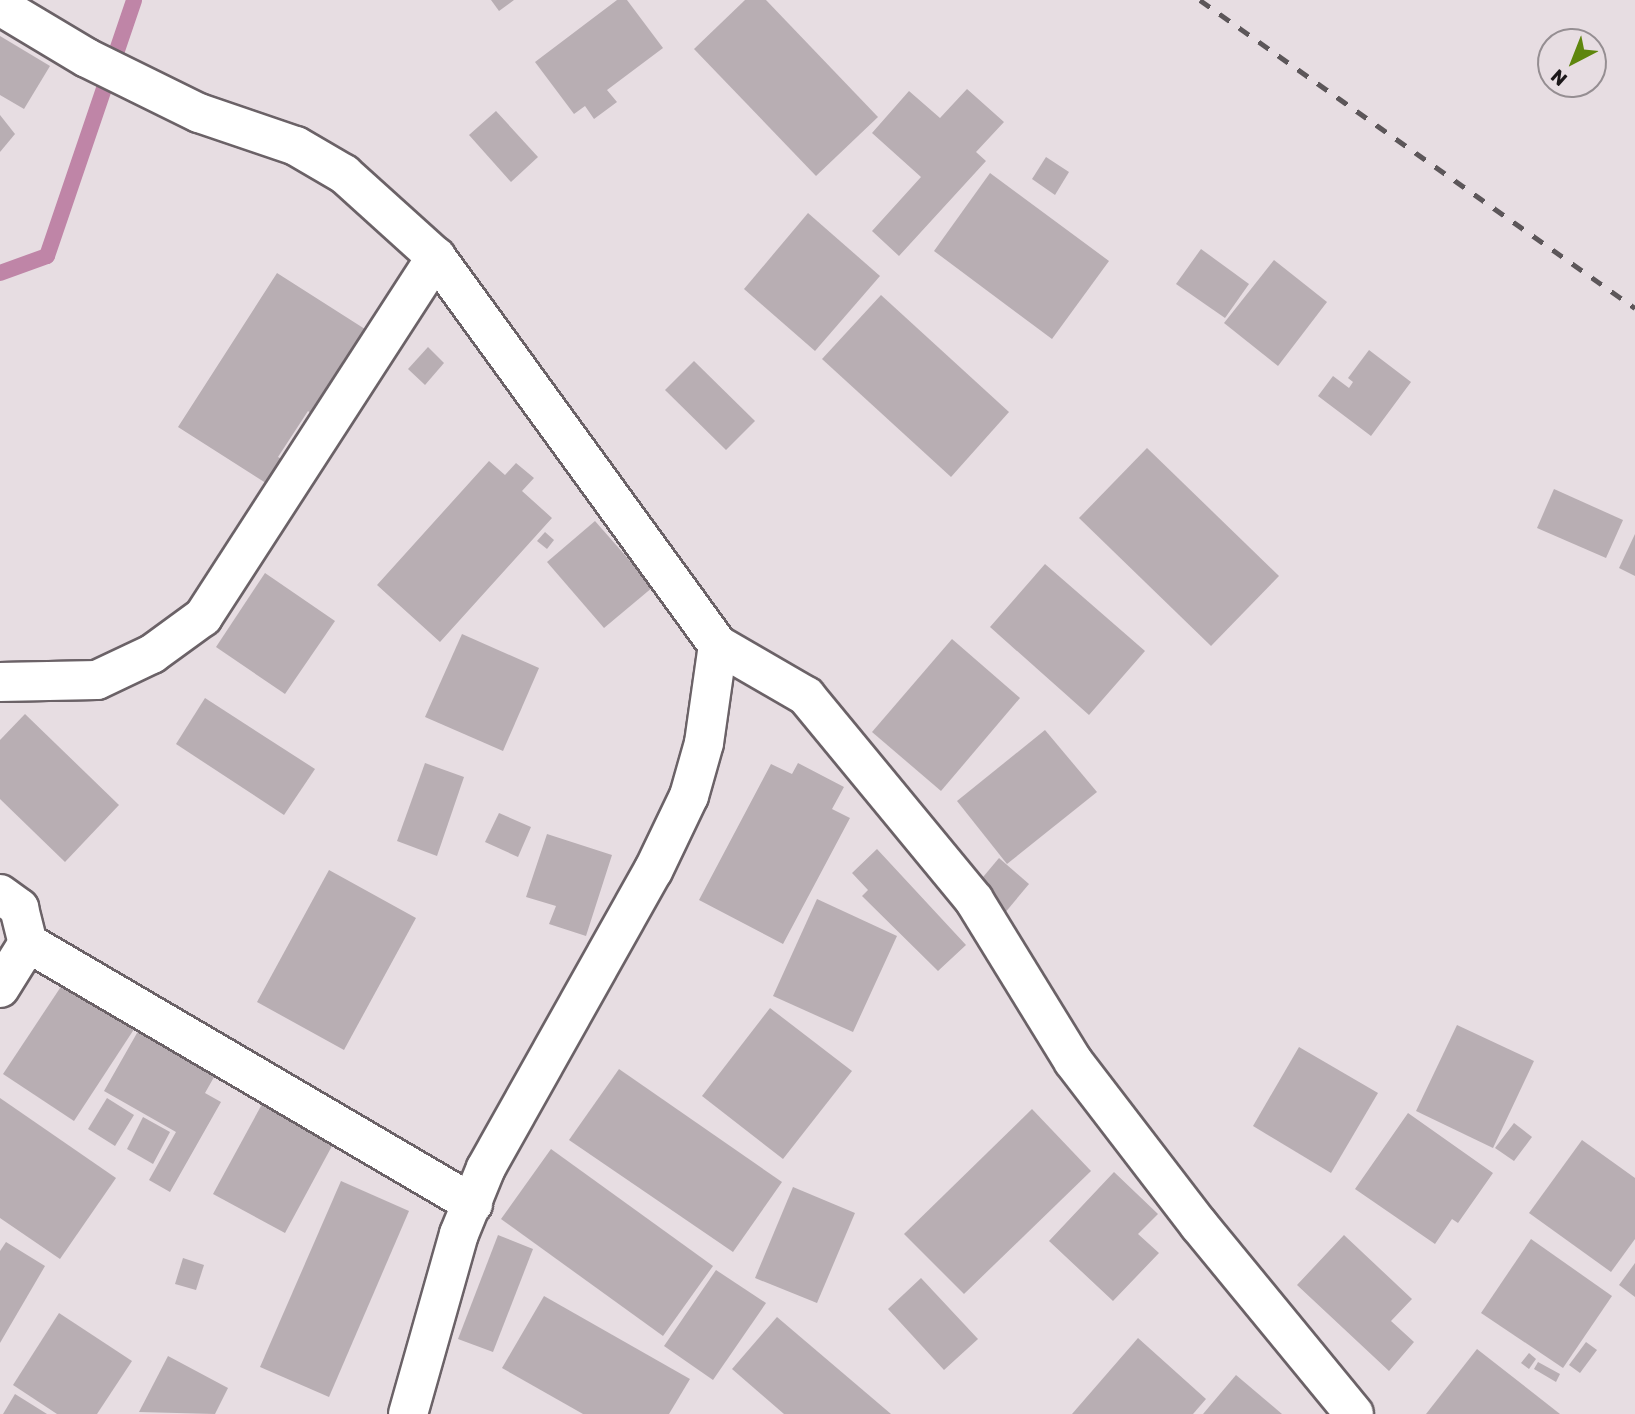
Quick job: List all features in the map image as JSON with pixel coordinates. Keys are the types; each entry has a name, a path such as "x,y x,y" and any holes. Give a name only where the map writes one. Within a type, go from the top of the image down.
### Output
{"street":[{"path":"0,6 87,58 199,113 296,146 344,174 436,257 718,645 806,696 974,900 1073,1061 1354,1414"},
{"path":"0,682 97,680 152,654 203,617 436,257"},
{"path":"408,1414 459,1234 511,1116 653,872 689,796 704,743 718,645"},
{"path":"0,894 19,908 28,943 473,1204"},
{"path":"0,988 28,943"}],"building":[{"path":"491,0 514,0 499,11"},
{"path":"617,0 627,0 663,48 607,90 617,102 594,119 585,106 574,114 535,62"},
{"path":"745,0 766,0 878,117 816,176 694,49"},
{"path":"0,36 50,66 24,109 0,95"},
{"path":"967,89 1004,122 976,152 986,161 899,256 872,231 921,177 872,133 909,91 940,118"},
{"path":"496,111 538,157 511,182 469,135"},
{"path":"0,115 15,134 0,152"},
{"path":"1046,157 1069,172 1055,195 1032,179"},
{"path":"990,173 1109,261 1052,339 934,251"},
{"path":"808,213 880,276 815,351 744,289"},
{"path":"1201,249 1249,284 1225,318 1176,284"},
{"path":"1274,260 1327,302 1278,366 1224,323"},
{"path":"277,273 368,331 313,415 308,411 278,457 285,461 269,485 178,427"},
{"path":"881,295 1009,412 951,477 822,359"},
{"path":"428,347 444,363 425,385 408,369"},
{"path":"1369,350 1411,382 1371,436 1318,396 1333,376 1349,388 1353,382 1348,378"},
{"path":"694,361 755,421 726,450 665,390"},
{"path":"1147,448 1279,576 1211,646 1079,518"},
{"path":"489,461 505,475 516,463 534,478 522,491 552,518 440,642 377,585"},
{"path":"1554,489 1623,520 1606,558 1537,528"},
{"path":"595,521 653,587 604,628 547,562"},
{"path":"545,532 554,540 547,549 537,541"},
{"path":"1635,534 1635,576 1619,568"},
{"path":"1045,564 1145,651 1089,715 990,627"},
{"path":"265,573 335,621 285,694 216,647"},
{"path":"462,634 539,668 503,751 425,717"},
{"path":"952,639 1020,698 941,791 872,732"},
{"path":"205,698 315,769 284,815 176,744"},
{"path":"25,714 119,805 65,862 0,799 0,740"},
{"path":"1045,730 1097,792 1007,864 957,801"},
{"path":"425,763 464,777 437,856 397,841"},
{"path":"798,763 844,787 832,809 850,818 783,944 699,900 771,764 792,774"},
{"path":"499,813 531,827 518,857 485,842"},
{"path":"547,834 612,855 586,936 549,924 556,906 526,897"},
{"path":"877,849 966,945 938,971 862,896 868,890 852,873"},
{"path":"999,858 1029,884 1004,914 973,889"},
{"path":"329,870 416,918 344,1050 257,1002"},
{"path":"817,899 897,936 853,1032 773,996"},
{"path":"72,970 142,1017 74,1121 3,1074"},
{"path":"770,1008 852,1071 783,1159 702,1096"},
{"path":"145,1019 222,1063 205,1093 221,1102 170,1192 149,1180 176,1132 104,1091"},
{"path":"1457,1025 1534,1061 1493,1148 1416,1111"},
{"path":"1299,1047 1378,1093 1331,1173 1253,1126"},
{"path":"619,1069 782,1182 733,1252 569,1140"},
{"path":"267,1095 339,1133 285,1233 213,1194"},
{"path":"0,1098 116,1178 60,1259 0,1218"},
{"path":"107,1098 134,1115 115,1146 88,1129"},
{"path":"1032,1109 1091,1171 964,1294 904,1234"},
{"path":"1408,1113 1493,1173 1458,1223 1452,1219 1435,1244 1355,1189"},
{"path":"143,1117 170,1132 153,1164 127,1149"},
{"path":"1514,1123 1532,1137 1514,1161 1495,1148"},
{"path":"1582,1140 1635,1178 1635,1239 1611,1272 1529,1213"},
{"path":"551,1149 713,1266 663,1336 501,1219"},
{"path":"1114,1172 1158,1214 1138,1234 1159,1253 1113,1301 1049,1241"},
{"path":"341,1181 409,1211 329,1397 260,1367"},
{"path":"793,1187 855,1213 817,1303 755,1278"},
{"path":"498,1235 533,1249 493,1352 458,1339"},
{"path":"1344,1235 1412,1299 1391,1321 1414,1342 1389,1371 1297,1285"},
{"path":"1531,1239 1612,1296 1563,1368 1481,1313"},
{"path":"6,1242 45,1266 0,1343 0,1251"},
{"path":"183,1258 204,1265 196,1290 175,1284"},
{"path":"1635,1263 1635,1297 1619,1285"},
{"path":"716,1270 766,1303 713,1380 664,1346"},
{"path":"921,1278 978,1339 944,1370 888,1309"},
{"path":"544,1296 690,1379 669,1414 583,1414 502,1368"},
{"path":"59,1313 132,1361 97,1414 57,1414 13,1385"},
{"path":"777,1317 891,1414 784,1414 732,1369"},
{"path":"1138,1338 1206,1399 1193,1414 1072,1414"},
{"path":"1586,1342 1597,1350 1580,1373 1569,1365"},
{"path":"1477,1349 1560,1414 1426,1414"},
{"path":"1529,1353 1536,1359 1529,1369 1521,1363"},
{"path":"168,1356 228,1388 215,1414 139,1412"},
{"path":"1538,1362 1560,1374 1556,1382 1534,1369"},
{"path":"1236,1375 1282,1414 1203,1414"},
{"path":"15,1394 47,1414 3,1414"}],"waterway":[{"path":"0,273 47,256 134,0"}],"railway":[{"path":"1200,0 1635,308"}]}
